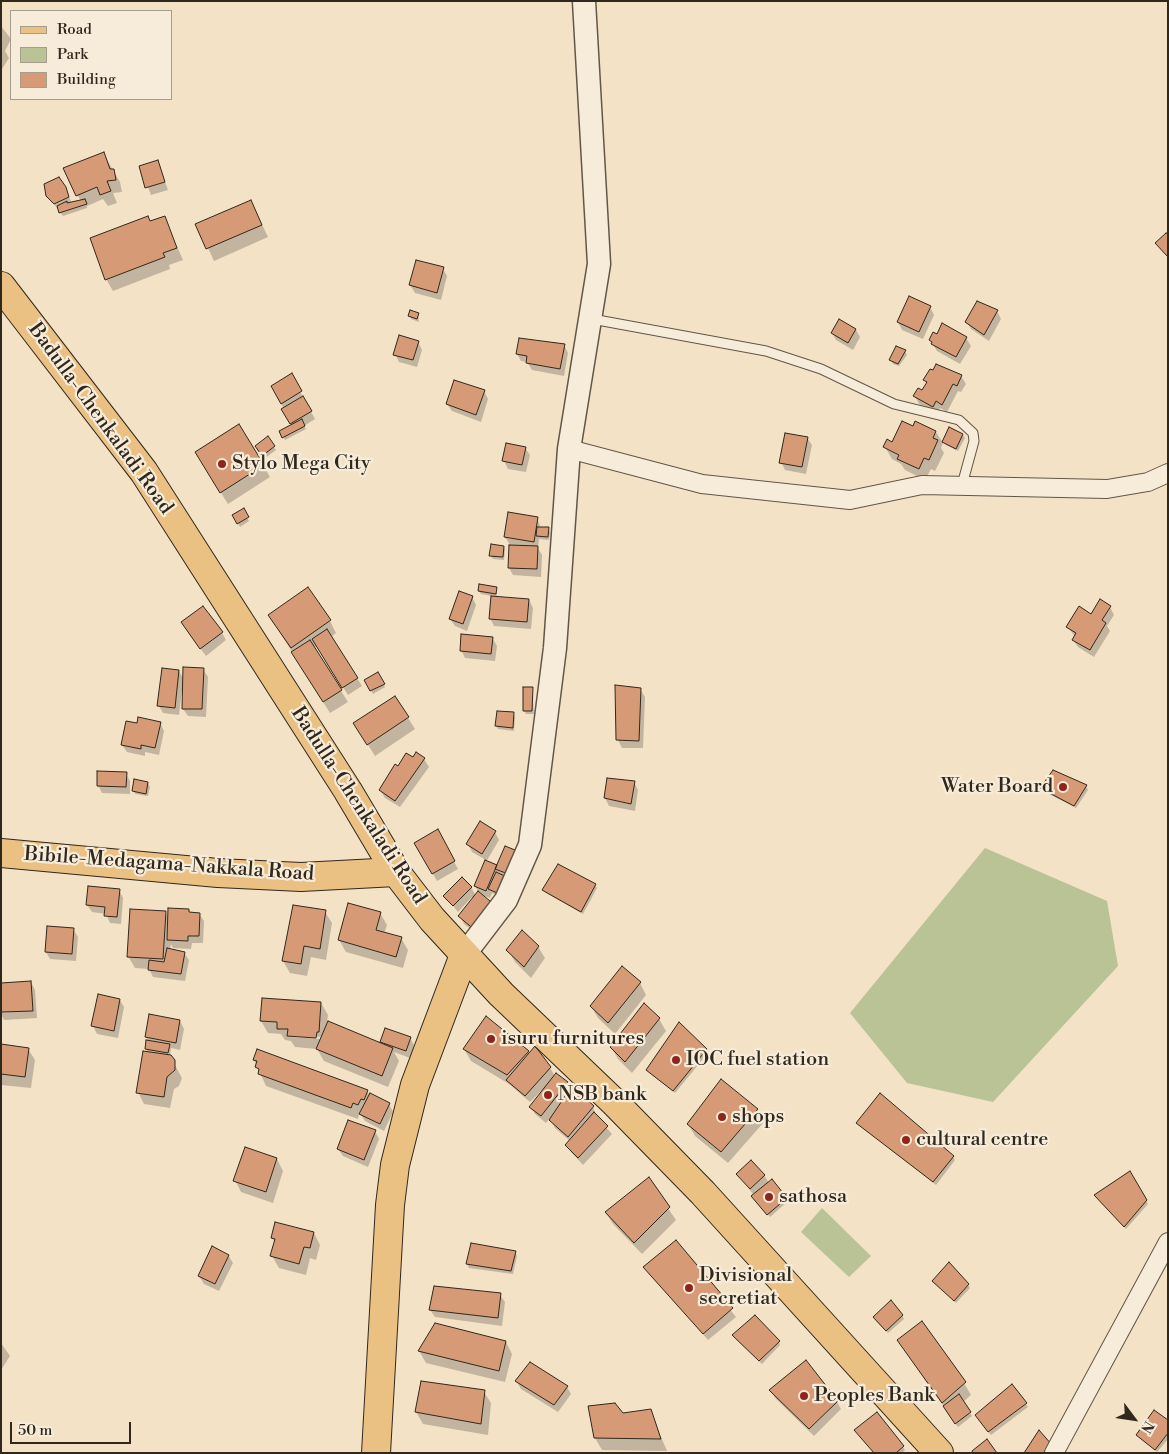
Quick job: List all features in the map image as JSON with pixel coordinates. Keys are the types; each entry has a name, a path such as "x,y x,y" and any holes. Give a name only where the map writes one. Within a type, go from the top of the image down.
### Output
{"main road":[{"name":"Badulla-Chenkaladi Road","path":"1,286 144,472 348,791 396,872 464,955 704,1193 939,1453"},
{"name":"Bibile-Medagama-Nakkala Road","path":"1,853 264,876 333,877 396,872"},
{"path":"376,1453 390,1205 395,1165 415,1085 431,1036 464,955"}],"street":[{"path":"464,955 506,900 530,845 555,648 569,449 592,319 599,264 584,1"},
{"path":"569,449 702,484 823,499 850,500 922,485 1107,489 1148,482 1168,473"},
{"path":"1054,1453 1168,1242"}],"lane":[{"path":"592,319 766,351 821,368 894,404 959,420 973,433 974,441 962,485"}],"green space":[{"path":"985,848 1107,901 1118,966 993,1102 907,1083 850,1013"},
{"path":"822,1208 871,1256 849,1277 801,1232"}],"building":[{"path":"104,152 110,169 114,169 116,180 107,181 111,191 100,195 97,187 76,196 63,168"},
{"path":"158,160 165,182 145,188 139,166"},
{"path":"59,177 66,187 69,197 54,204 46,196 44,184"},
{"path":"85,199 87,204 59,213 57,206 67,201 67,203"},
{"path":"251,200 262,225 206,249 195,224"},
{"path":"148,216 150,221 165,216 177,248 163,253 165,257 105,280 90,238"},
{"path":"1166,233 1168,234 1168,257 1155,243"},
{"path":"416,260 444,267 437,293 409,285"},
{"path":"909,296 931,306 919,332 897,322"},
{"path":"977,301 998,310 984,335 965,322"},
{"path":"410,310 419,313 417,319 408,316"},
{"path":"839,319 856,329 848,343 831,333"},
{"path":"942,323 967,337 956,357 931,344 932,342 929,340 933,332 937,334"},
{"path":"399,335 419,341 413,360 393,355"},
{"path":"519,338 565,344 560,369 526,363 527,356 516,354"},
{"path":"896,346 906,350 898,364 889,360"},
{"path":"936,364 962,375 957,386 953,384 942,405 936,401 933,407 913,396 918,388 922,390 927,382 923,380 930,369 933,370"},
{"path":"292,373 302,391 281,404 271,386"},
{"path":"454,380 485,390 476,415 446,404"},
{"path":"303,396 312,411 290,424 281,409"},
{"path":"302,419 305,426 282,438 279,431"},
{"path":"902,421 913,426 915,421 936,431 933,438 938,440 929,460 924,458 919,469 897,459 899,455 883,447 887,439 892,442"},
{"path":"239,424 264,465 220,493 195,452"},
{"path":"949,427 963,434 956,449 942,442"},
{"path":"785,433 808,437 802,467 779,463"},
{"path":"268,436 275,446 262,456 255,446"},
{"path":"506,443 526,447 522,465 502,461"},
{"path":"244,508 249,517 237,524 232,515"},
{"path":"508,512 538,517 534,542 504,537"},
{"path":"537,527 549,527 548,537 536,536"},
{"path":"491,544 504,546 503,557 489,556"},
{"path":"509,545 538,546 537,569 508,568"},
{"path":"479,584 497,587 496,594 478,591"},
{"path":"308,587 331,620 291,648 268,615"},
{"path":"459,591 473,596 463,624 449,619"},
{"path":"491,596 529,599 527,622 489,619"},
{"path":"1100,599 1111,606 1102,620 1106,623 1090,650 1072,640 1076,633 1066,627 1079,606 1091,614"},
{"path":"203,606 223,632 200,649 181,622"},
{"path":"327,629 358,678 342,688 312,639"},
{"path":"461,634 493,637 491,654 460,651"},
{"path":"310,640 342,690 323,702 291,652"},
{"path":"183,667 204,668 202,709 182,709"},
{"path":"162,668 179,670 175,708 157,706"},
{"path":"378,672 385,684 370,691 364,680"},
{"path":"615,685 641,688 639,741 616,740"},
{"path":"523,687 533,687 532,711 523,711"},
{"path":"395,696 409,717 367,745 353,723"},
{"path":"497,711 514,712 513,728 495,726"},
{"path":"138,717 161,722 155,748 141,745 141,749 121,745 126,721 137,723"},
{"path":"416,752 425,758 395,801 379,790 395,764 398,766 406,753 413,757"},
{"name":"Water Board","path":"1053,770 1087,785 1074,806 1040,788"},
{"path":"97,771 127,772 126,787 97,786"},
{"path":"607,778 635,781 631,804 604,798"},
{"path":"134,779 148,782 146,794 132,791"},
{"path":"480,821 496,831 482,854 466,844"},
{"path":"438,829 455,861 432,874 414,843"},
{"path":"505,846 520,852 511,875 495,869"},
{"path":"485,860 497,865 486,891 474,886"},
{"path":"558,864 596,884 581,912 542,890"},
{"path":"496,872 509,878 502,895 488,889"},
{"path":"462,877 472,887 453,906 443,896"},
{"path":"88,886 120,889 117,917 104,916 105,907 86,905"},
{"path":"478,891 496,906 476,931 458,916"},
{"path":"348,903 381,912 376,930 402,937 396,957 338,940"},
{"path":"293,905 326,910 320,949 304,946 301,964 282,961"},
{"path":"168,908 189,909 189,912 200,913 199,936 188,936 188,941 167,940"},
{"path":"130,909 166,911 163,959 127,957"},
{"path":"47,926 74,928 72,954 45,952"},
{"path":"522,930 539,946 524,967 506,950"},
{"path":"167,948 185,952 181,974 148,970 149,960 164,962"},
{"path":"622,966 641,982 608,1023 590,1006"},
{"path":"31,981 33,1011 1,1012 1,983"},
{"path":"98,994 120,999 114,1031 91,1026"},
{"path":"262,998 321,1002 319,1032 317,1032 316,1038 287,1036 288,1029 277,1029 277,1022 260,1021"},
{"path":"644,1003 660,1018 625,1062 610,1047"},
{"path":"149,1014 180,1020 176,1043 145,1037"},
{"name":"isuru furnitures","path":"486,1016 529,1051 507,1075 463,1049"},
{"path":"328,1021 393,1048 382,1076 316,1049"},
{"name":"IOC fuel station","path":"679,1022 707,1049 673,1091 646,1070"},
{"path":"385,1028 411,1037 406,1051 380,1042"},
{"path":"146,1040 170,1044 168,1053 145,1049"},
{"path":"1,1044 29,1048 25,1077 1,1074"},
{"path":"535,1046 551,1067 525,1096 506,1080"},
{"path":"257,1049 368,1090 364,1100 361,1099 358,1105 353,1103 351,1108 258,1074 259,1069 255,1067 257,1061 253,1060"},
{"path":"143,1051 171,1055 175,1060 175,1070 167,1077 164,1097 136,1093"},
{"name":"NSB bank","path":"556,1073 568,1082 541,1116 529,1107"},
{"name":"shops","path":"721,1079 758,1109 721,1152 687,1124"},
{"path":"572,1086 594,1106 568,1137 549,1120"},
{"path":"370,1093 390,1103 380,1124 359,1114"},
{"name":"cultural centre","path":"880,1093 954,1156 933,1182 856,1123"},
{"path":"594,1112 608,1126 578,1158 565,1145"},
{"path":"348,1120 376,1130 364,1160 337,1149"},
{"path":"245,1147 277,1158 266,1192 233,1181"},
{"path":"751,1160 765,1175 750,1189 736,1174"},
{"path":"1130,1171 1147,1200 1124,1227 1094,1195"},
{"path":"649,1177 670,1207 634,1243 605,1212"},
{"name":"sathosa","path":"772,1179 787,1198 767,1215 751,1196"},
{"path":"275,1222 314,1232 310,1248 304,1247 299,1264 270,1256 275,1239 271,1238"},
{"name":"Divisional secretiat","path":"676,1240 733,1308 703,1334 643,1267"},
{"path":"471,1243 516,1251 511,1271 466,1264"},
{"path":"212,1246 229,1255 215,1284 198,1276"},
{"path":"949,1262 969,1284 954,1301 932,1281"},
{"path":"434,1286 501,1293 498,1318 429,1310"},
{"path":"891,1300 903,1315 886,1331 873,1317"},
{"path":"755,1315 780,1341 759,1361 732,1335"},
{"path":"922,1321 966,1382 942,1403 897,1340"},
{"path":"435,1323 506,1341 499,1371 418,1351"},
{"name":"Peoples Bank","path":"806,1360 838,1401 809,1429 769,1390"},
{"path":"530,1362 568,1386 554,1405 515,1381"},
{"path":"421,1381 485,1390 481,1424 415,1412"},
{"path":"1012,1384 1027,1403 988,1432 975,1415"},
{"path":"959,1394 971,1412 955,1424 943,1406"},
{"path":"615,1403 623,1413 651,1409 661,1439 594,1438 588,1406"},
{"path":"1154,1410 1168,1420 1168,1433 1155,1450 1136,1435"},
{"path":"877,1412 904,1446 896,1453 874,1453 854,1430"},
{"path":"1039,1430 1052,1445 1047,1453 1024,1453"},
{"path":"987,1439 997,1453 973,1453 972,1451"}],"place":[{"name":"Stylo Mega City","path":"222,464"},
{"name":"Water Board","path":"1063,787"},
{"name":"isuru furnitures","path":"491,1039"},
{"name":"IOC fuel station","path":"676,1060"},
{"name":"NSB bank","path":"548,1095"},
{"name":"shops","path":"722,1117"},
{"name":"cultural centre","path":"906,1140"},
{"name":"sathosa","path":"769,1197"},
{"name":"Divisional secretiat","path":"689,1288"},
{"name":"Peoples Bank","path":"804,1396"}]}
